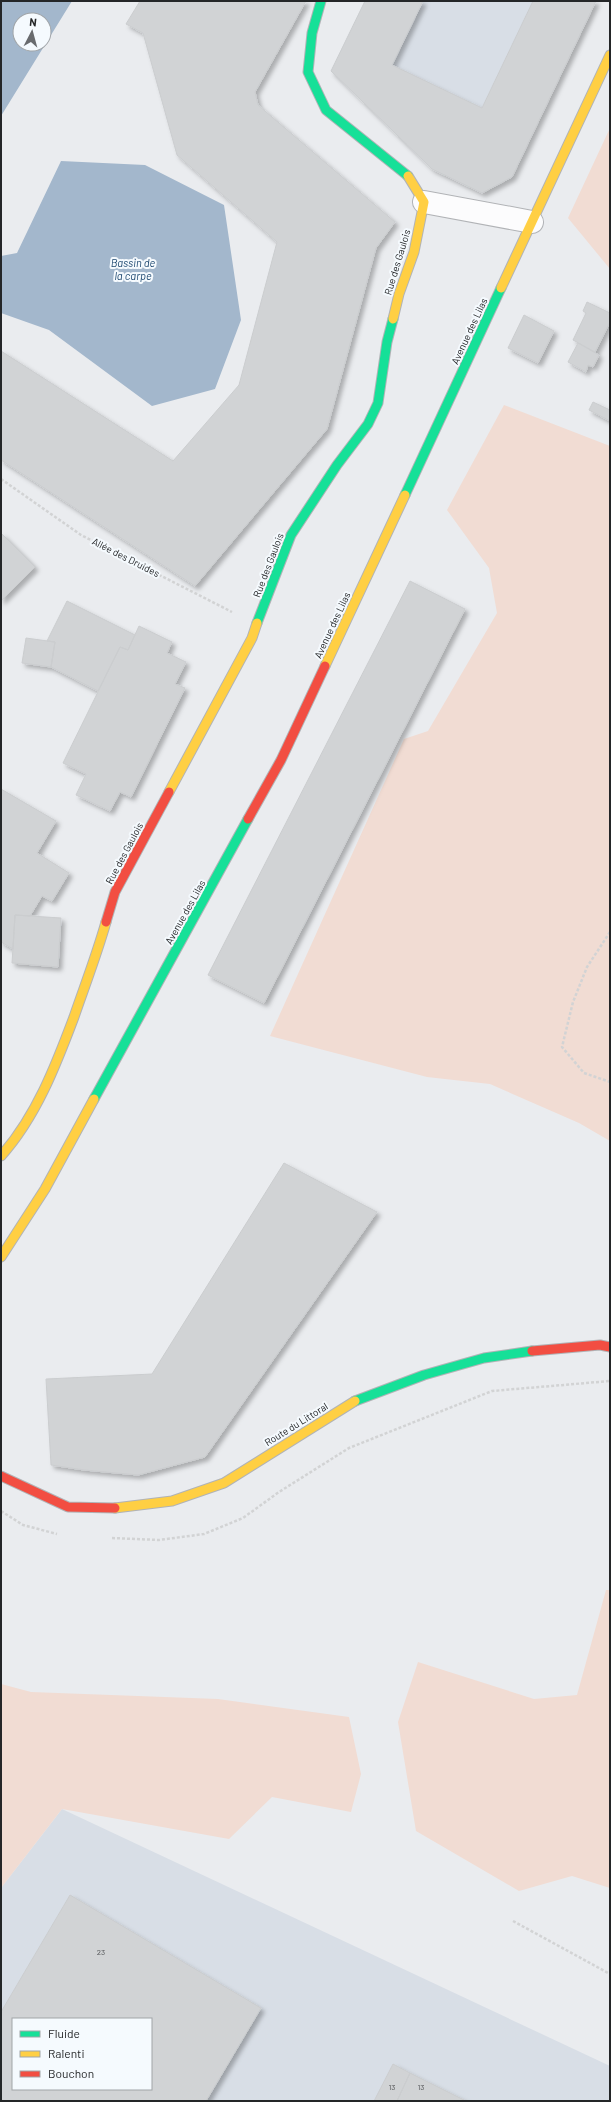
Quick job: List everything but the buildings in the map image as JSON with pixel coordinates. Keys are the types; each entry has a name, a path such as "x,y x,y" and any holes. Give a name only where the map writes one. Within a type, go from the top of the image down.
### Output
{"street":[{"path":"321,1 312,33 308,72 326,110 408,176 424,202 532,222"},
{"name":"Avenue des Lilas","path":"1,1257 45,1189 281,760 610,55"},
{"name":"Rue des Gaulois","path":"1,1156 10,1146 40,1097 61,1051 96,957 115,892 252,638 291,535 337,465 368,424 378,403 387,342 399,294 414,252 424,202"},
{"name":"Route du Littoral","path":"1,1476 68,1507 106,1509 172,1501 224,1483 352,1402 424,1374 484,1358 545,1348 600,1345 610,1347"}],"path":[{"name":"Allée des Druides","path":"1,479 81,535 257,626"},
{"path":"610,932 586,967 572,1002 562,1047 584,1073 610,1082"},
{"path":"110,1538 159,1540 204,1534 243,1518 279,1492 349,1448 492,1391 610,1381"},
{"path":"1,1511 23,1525 64,1536"},
{"path":"513,1921 610,1974"}],"shaded area":[{"path":"365,1 596,1 512,177 482,193 432,169 331,71"},
{"path":"610,128 610,269 568,218"},
{"path":"504,405 610,446 610,1141 579,1123 490,1084 427,1077 270,1036 404,739 428,731 497,613 489,568 447,510"},
{"path":"606,1590 610,1590 610,1888 572,1876 519,1891 416,1831 398,1722 418,1662 534,1699 577,1695"},
{"path":"1,1684 31,1692 218,1699 349,1717 361,1774 351,1812 272,1797 229,1839 62,1809 1,1888"},
{"path":"62,1809 610,2066 610,2101 1,2101 1,1888"}],"water":[{"path":"1,1 72,1 52,33 52,12 12,12 12,52 41,52 1,116"},
{"name":"Bassin de la carpe","path":"61,161 145,165 224,205 241,320 215,389 152,406 49,330 1,313 1,256 17,253"}],"traffic: fast":[{"path":"321,1 312,33 308,72 326,110 408,176"},
{"path":"405,495 501,288"},
{"path":"257,623 291,535 337,465 368,424 378,403 387,342 393,319"},
{"path":"94,1099 248,819"},
{"path":"355,1401 424,1375 484,1358 532,1351"}],"traffic: slow":[{"path":"501,288 610,55"},
{"path":"393,319 399,294 414,252 424,202 408,176"},
{"path":"325,666 405,495"},
{"path":"169,792 252,638 257,623"},
{"path":"1,1156 25,1125 44,1090 74,1017 106,922"},
{"path":"1,1257 45,1189 94,1099"},
{"path":"115,1508 172,1501 224,1483 355,1401"}],"traffic: jam":[{"path":"248,819 281,760 325,666"},
{"path":"106,922 115,892 169,792"},
{"path":"532,1351 600,1345 610,1347"},
{"path":"1,1476 68,1507 115,1508"}]}
